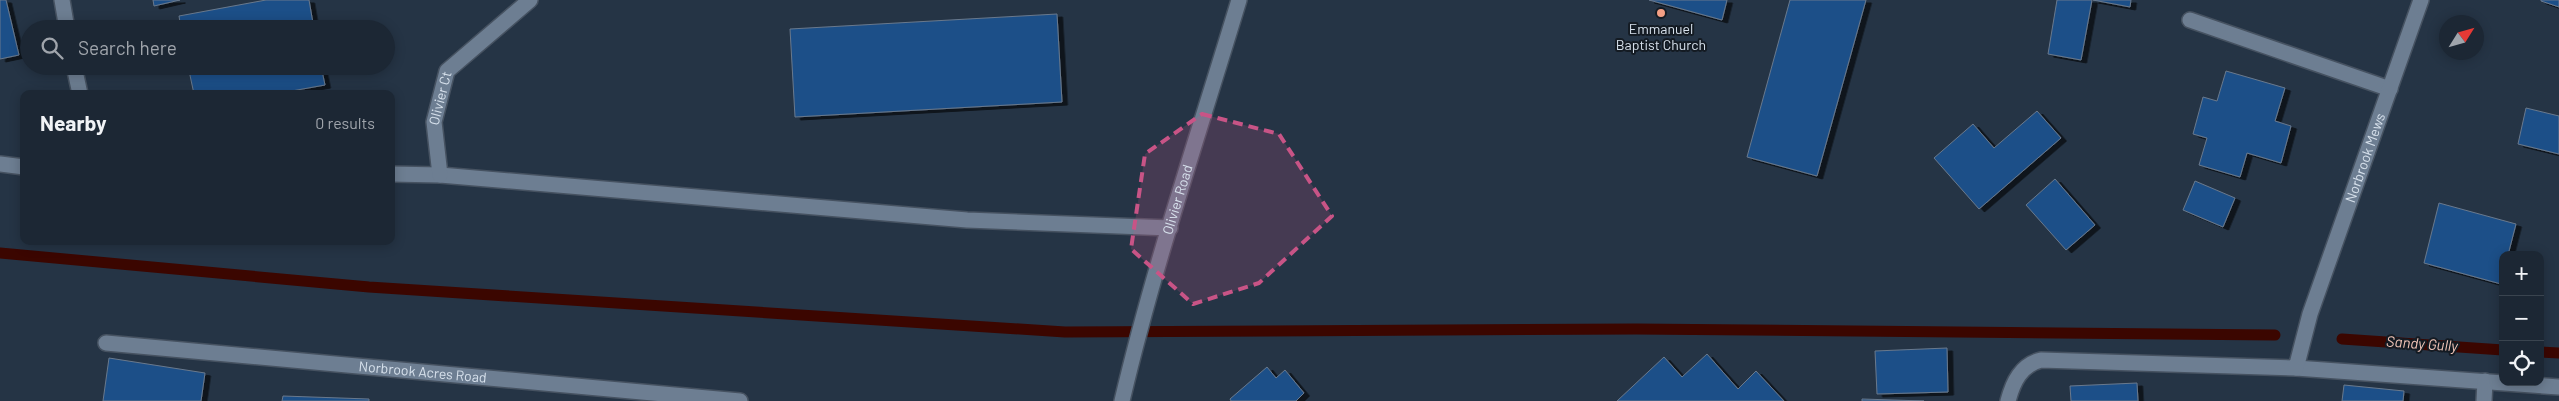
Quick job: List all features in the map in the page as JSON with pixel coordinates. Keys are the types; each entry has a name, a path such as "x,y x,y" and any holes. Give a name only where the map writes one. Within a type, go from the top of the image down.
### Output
{"street":[{"path":"62,0 65,20"},
{"name":"Olivier Ct","path":"440,175 434,122 447,71 530,0"},
{"name":"Olivier Road","path":"1122,399 1156,266 1170,228 1239,0"},
{"name":"Norbrook Mews","path":"2296,368 2310,314 2421,0"},
{"path":"2190,20 2390,89"},
{"path":"76,75 79,90"},
{"path":"0,164 20,166"},
{"path":"395,174 440,175 967,220 1170,228"},
{"name":"Norbrook Acres Road","path":"106,343 740,401"},
{"path":"2008,401 2012,386 2021,371 2029,363 2040,360 2296,368 2559,387"},
{"path":"2484,401 2485,381"}],"highlighted area":[{"path":"1202,114 1279,134 1332,216 1259,283 1193,304 1131,249 1145,154"}],"building":[{"path":"0,0 6,0 19,55 0,59"},
{"path":"153,0 180,0 154,6"},
{"path":"266,0 309,0 312,20 180,20 179,16"},
{"path":"1649,0 1727,0 1722,20"},
{"path":"1790,0 1866,0 1817,176 1747,157"},
{"path":"2057,0 2092,0 2081,60 2048,54"},
{"path":"2093,0 2131,0 2130,7"},
{"path":"2541,0 2559,0 2559,7 2541,1"},
{"path":"1057,14 1062,102 795,117 790,29"},
{"path":"2226,71 2285,88 2275,121 2291,126 2281,163 2247,153 2240,177 2199,165 2207,138 2193,134 2203,97 2217,101"},
{"path":"190,75 323,75 325,85 297,90 193,90"},
{"path":"2526,108 2559,116 2559,154 2518,144"},
{"path":"2037,111 2061,138 1979,209 1934,158 1973,124 1994,148"},
{"path":"2055,179 2095,225 2066,250 2026,205"},
{"path":"2195,181 2235,198 2223,227 2183,210"},
{"path":"2439,203 2516,224 2509,251 2499,251 2499,283 2424,263"},
{"path":"1947,348 1948,392 1877,394 1875,351"},
{"path":"1707,354 1738,389 1756,371 1784,401 1617,401 1664,357 1682,377"},
{"path":"109,358 205,373 201,401 103,401"},
{"path":"1267,367 1276,378 1285,370 1304,393 1296,401 1231,401 1230,399"},
{"path":"2137,383 2138,401 2071,401 2070,386"},
{"path":"2344,385 2404,391 2403,401 2342,401"},
{"path":"283,396 369,399 369,401 282,401"},
{"path":"1862,399 1924,401 1862,401"}],"waterway":[{"path":"0,253 369,287 1065,332 1636,329 2275,335"},
{"name":"Sandy Gully","path":"2342,339 2499,350"},
{"name":"Sandy Gully","path":"2544,352 2559,353"}],"place":[{"name":"Emmanuel Baptist Church","path":"1661,13"}]}
